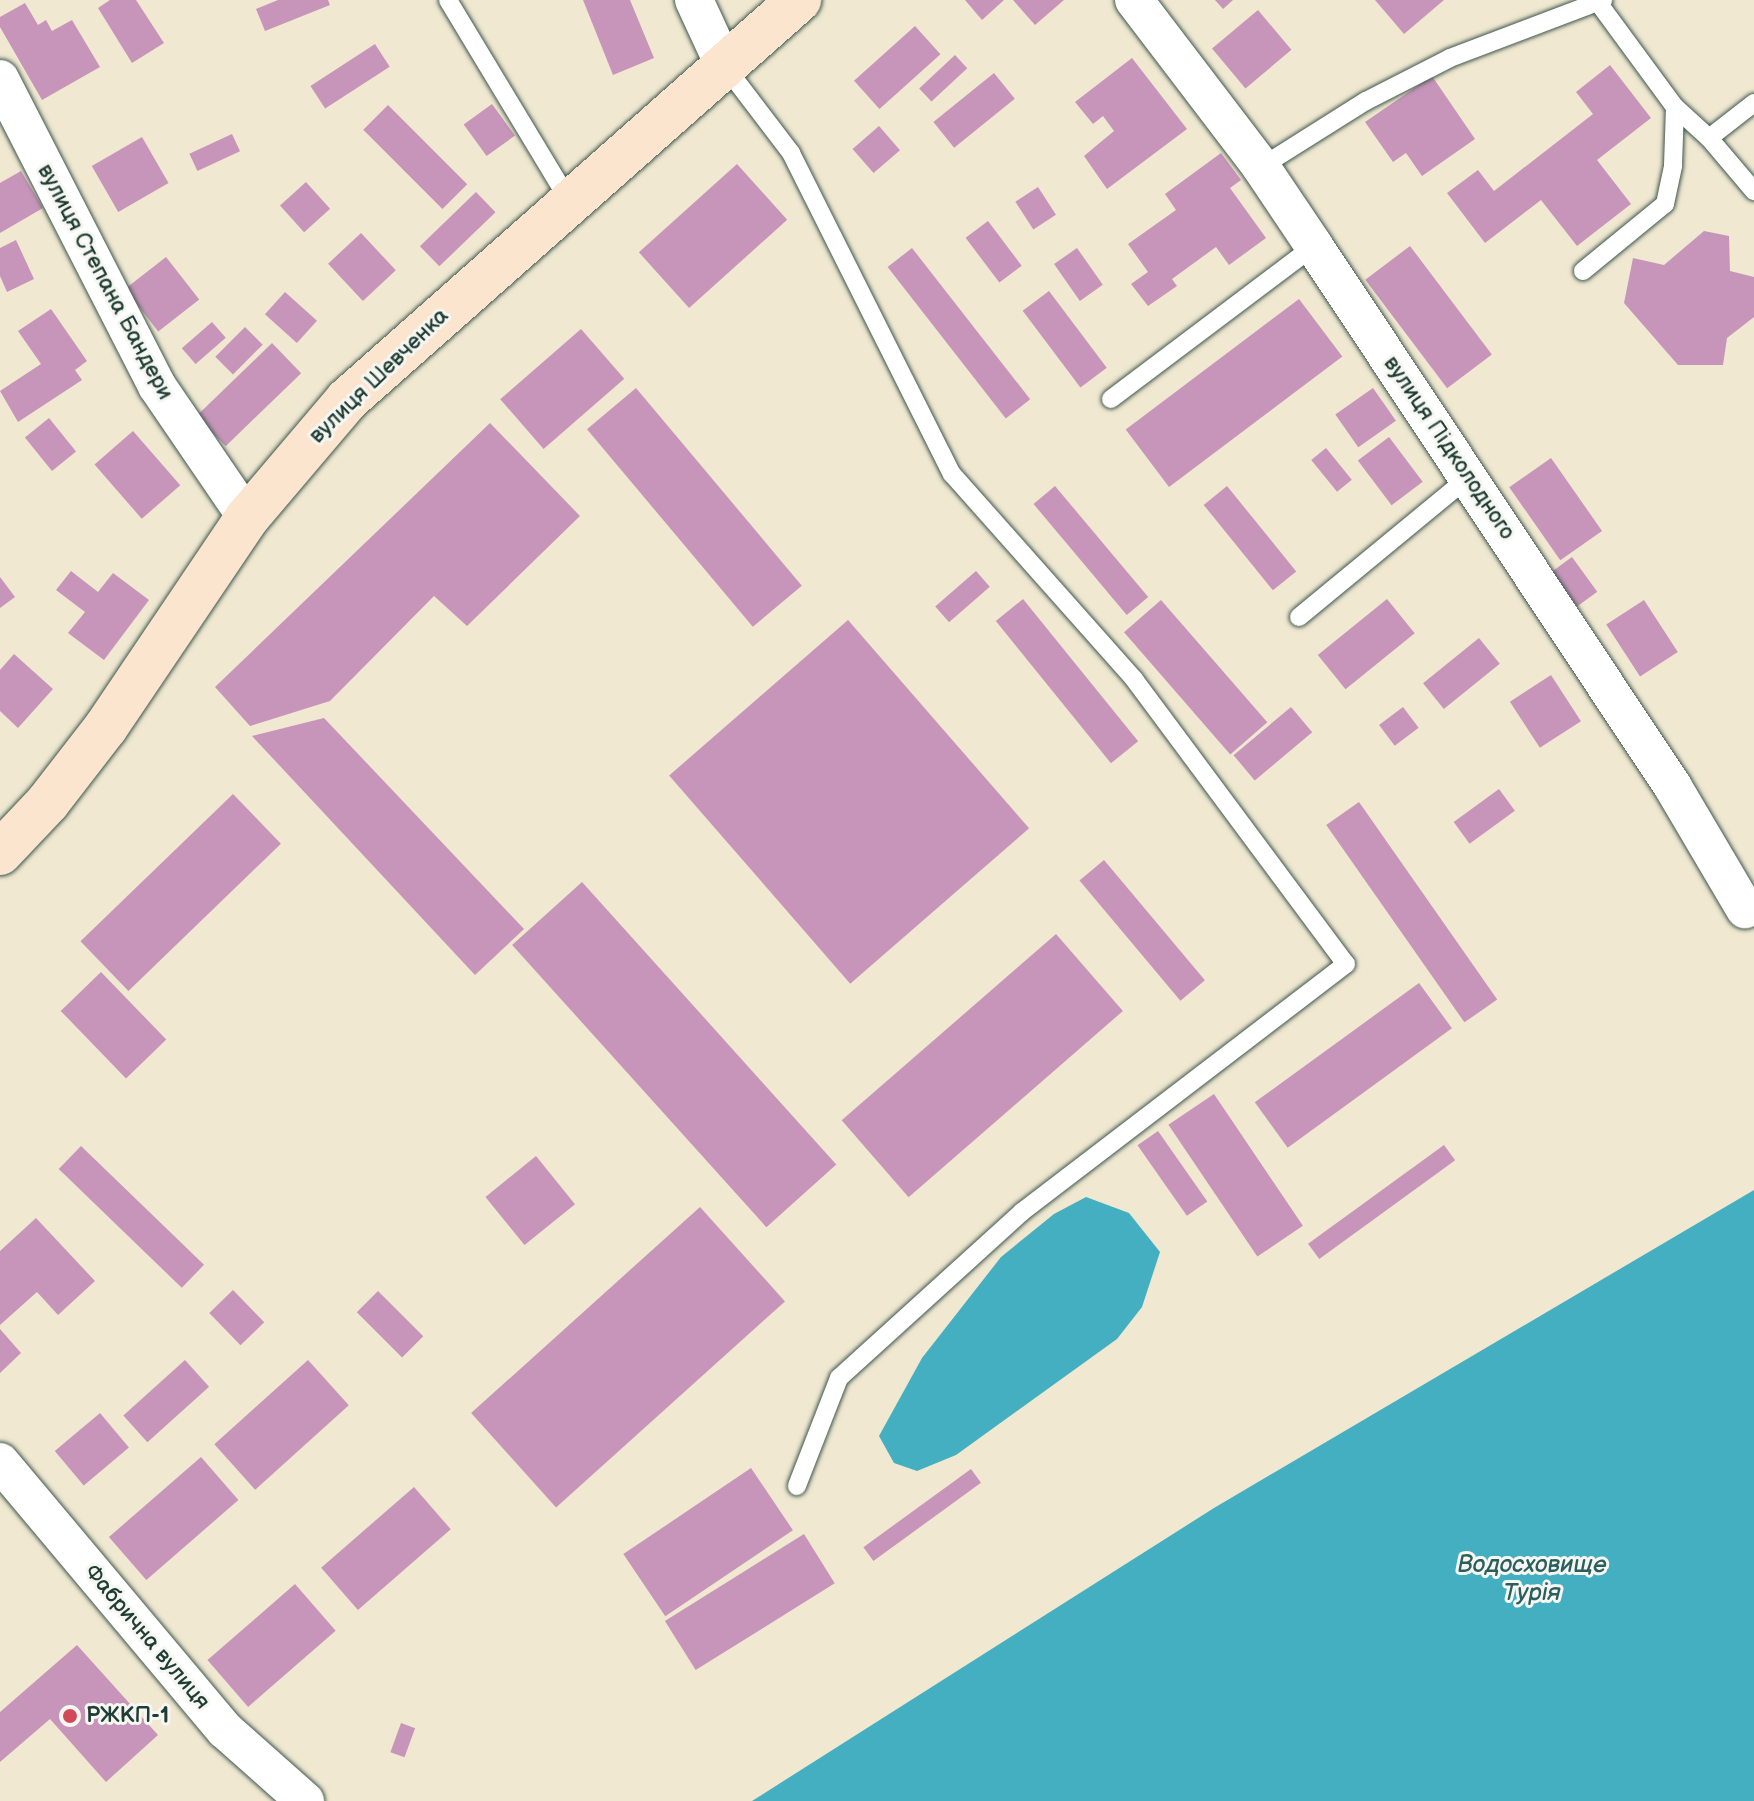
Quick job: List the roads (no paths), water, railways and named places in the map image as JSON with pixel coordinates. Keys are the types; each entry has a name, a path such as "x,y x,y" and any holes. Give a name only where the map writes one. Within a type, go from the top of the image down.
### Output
{"street":[{"path":"694,0 724,65"},
{"name":"вулиця Шевченка","path":"0,853 48,802 106,727 247,518 347,400 799,0"},
{"name":"вулиця Підколодного","path":"1134,0 1261,167 1673,787 1745,909"},
{"name":"вулиця Степана Бандери","path":"0,79 157,386 247,518"},
{"name":"Фабрична вулиця","path":"0,1462 225,1730 305,1801"}],"lane":[{"path":"448,0 570,202"},
{"path":"1261,167 1366,101 1450,58 1600,1 1675,107 1709,138 1754,191"},
{"path":"724,65 791,153 952,474 1134,679 1346,964 1022,1212 839,1378 797,1486"},
{"path":"1709,138 1754,103"},
{"path":"1583,271 1665,204 1673,165 1675,107"},
{"path":"1111,399 1314,246"},
{"path":"1299,617 1469,477"}],"water":[{"name":"Водосховище Турія","path":"1754,1190 1754,1801 752,1801 1214,1508"},
{"path":"1086,1197 1129,1213 1160,1252 1142,1307 1117,1339 956,1455 917,1471 894,1463 879,1436 922,1358 1001,1257 1054,1214"}],"place":[{"name":"РЖКП-1","path":"70,1716"}]}
